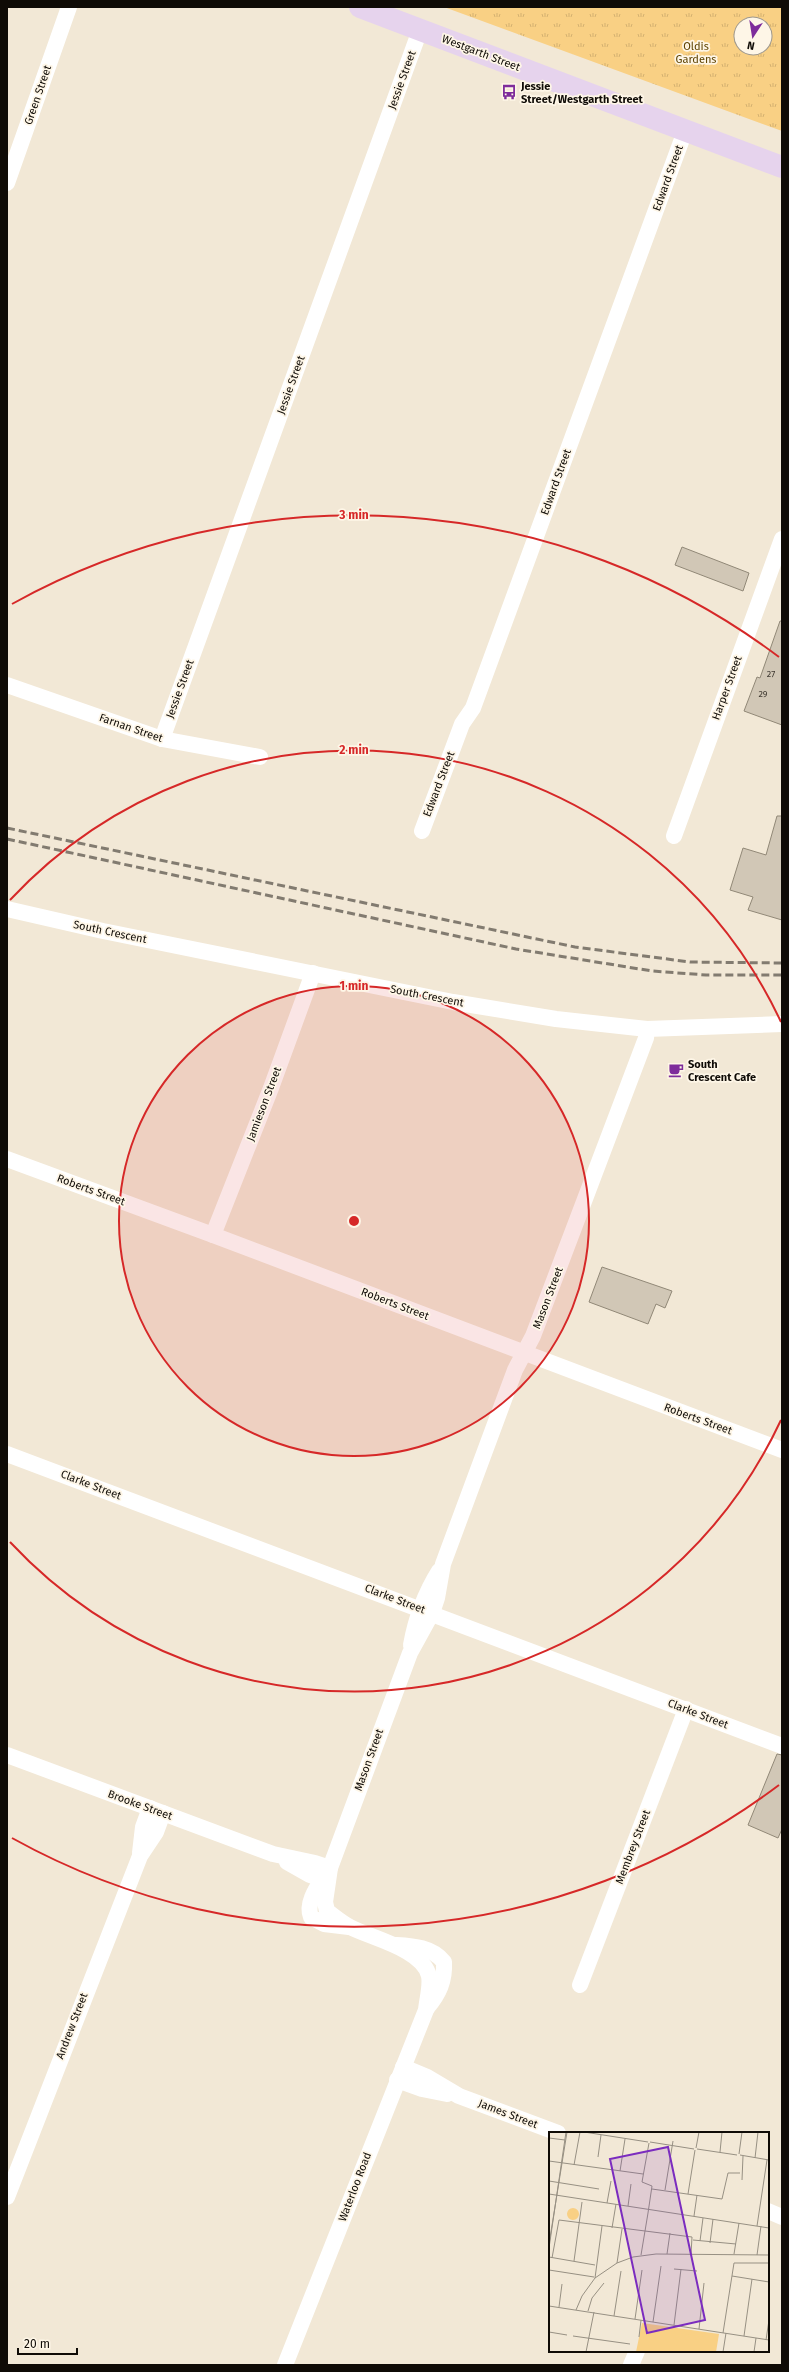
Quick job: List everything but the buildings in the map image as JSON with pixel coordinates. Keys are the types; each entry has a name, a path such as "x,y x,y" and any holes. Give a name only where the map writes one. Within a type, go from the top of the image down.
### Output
{"main road":[{"name":"Westgarth Street","path":"360,7 782,167"}],"street":[{"name":"Green Street","path":"7,183 68,7"},
{"name":"Jessie Street","path":"162,739 420,30"},
{"name":"Edward Street","path":"422,830 462,724 473,708 685,131"},
{"name":"Harper Street","path":"674,836 782,539"},
{"name":"Farnan Street","path":"7,684 162,739 260,757"},
{"name":"South Crescent","path":"7,909 103,931 453,1002 556,1019 647,1029 782,1024"},
{"name":"Jamieson Street","path":"213,1234 274,1081 313,973"},
{"name":"Mason Street","path":"309,1913 312,1899 326,1876 410,1653 415,1623 426,1611 425,1593 443,1564 515,1370 536,1328 646,1038 647,1029"},
{"name":"Roberts Street","path":"7,1159 213,1234 782,1450"},
{"name":"Clarke Street","path":"7,1454 782,1746"},
{"name":"Membrey Street","path":"580,1985 686,1709"},
{"name":"Brooke Street","path":"7,1755 273,1854 326,1876"},
{"name":"Andrew Street","path":"7,2197 140,1856 156,1832 157,1811"},
{"name":"Mason Street","path":"325,1907 326,1876"},
{"name":"Waterloo Road","path":"285,2365 426,2010 429,1983 426,1969 420,1961 396,1945 350,1927 327,1911 325,1907"},
{"name":"Waterloo Road","path":"309,1913 316,1921 324,1924 350,1927"},
{"name":"James Street","path":"400,2074 426,2077 459,2096 555,2132"},
{"path":"769,2211 782,2216"},
{"path":"631,2365 637,2352"}],"green space":[{"name":"Oldis Gardens","path":"444,7 782,7 782,131"}],"railway":[{"path":"7,828 575,947 690,962 782,963"},
{"path":"7,839 516,949 652,971 706,975 782,975"}],"place":[{"name":"Jessie Street/Westgarth Street","path":"509,92"},
{"name":"South Crescent Cafe","path":"676,1070"}]}
